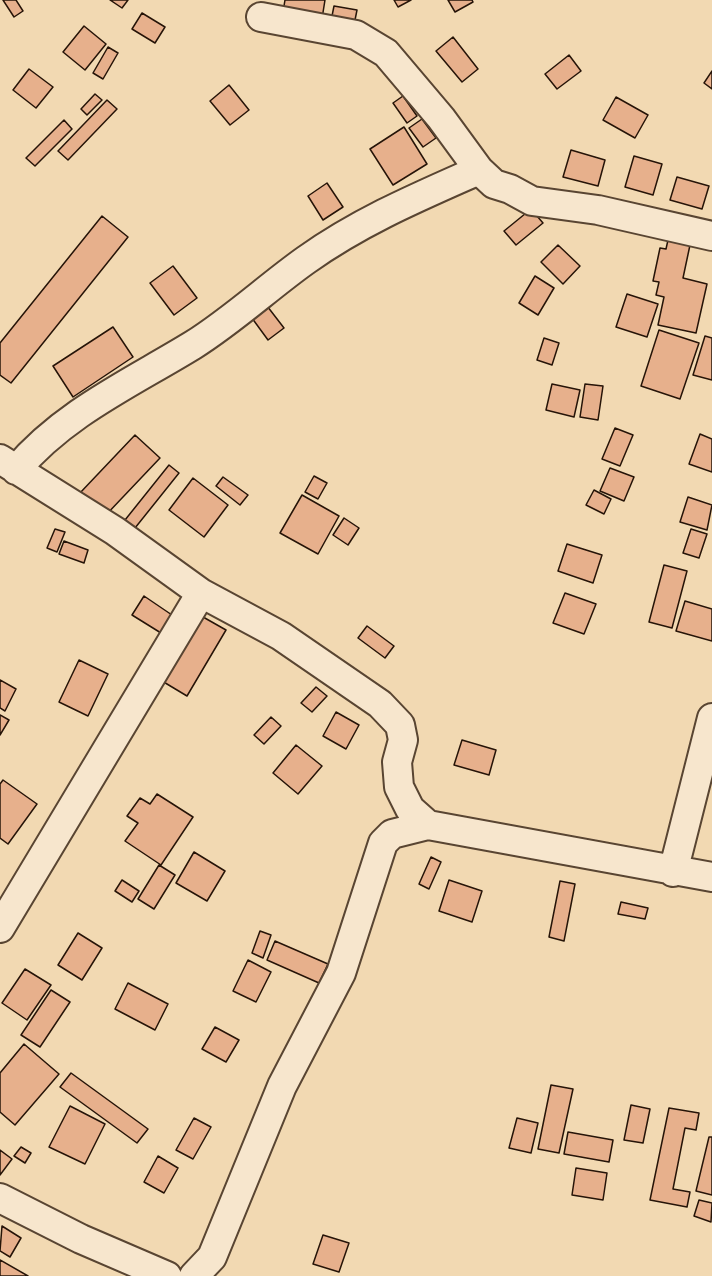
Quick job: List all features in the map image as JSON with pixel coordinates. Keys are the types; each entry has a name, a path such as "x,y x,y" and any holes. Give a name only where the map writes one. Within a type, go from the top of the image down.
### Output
{"street":[{"path":"261,17 357,35 386,53 441,118 479,170 494,184 510,189 532,201 598,210 712,236"},
{"path":"428,825 410,809 399,787 397,762 402,740 400,725 391,714 281,636 201,593 115,531 8,465 30,453 89,406 194,344 330,244 390,209 479,170"},
{"path":"0,928 201,593"},
{"path":"673,872 712,718"},
{"path":"194,1276 212,1257 282,1086 341,973 384,843 392,834 428,825 673,872 712,877"},
{"path":"0,1198 81,1239 167,1276"}],"building":[{"path":"3,0 16,0 23,11 14,17"},
{"path":"110,0 128,0 122,8"},
{"path":"285,0 325,0 321,25 282,18"},
{"path":"394,0 411,0 398,7"},
{"path":"448,0 472,0 473,2 455,12"},
{"path":"334,6 357,10 354,25 331,21"},
{"path":"142,13 165,27 155,43 132,29"},
{"path":"84,26 106,44 85,70 63,52"},
{"path":"453,37 478,69 462,82 436,51"},
{"path":"108,47 118,53 103,79 93,73"},
{"path":"569,55 581,71 557,89 545,74"},
{"path":"29,69 53,87 36,108 13,90"},
{"path":"712,71 712,89 704,83"},
{"path":"229,85 249,110 230,125 210,101"},
{"path":"95,94 102,100 87,115 81,109"},
{"path":"403,96 417,116 407,123 393,103"},
{"path":"616,97 648,115 635,138 603,120"},
{"path":"107,100 117,109 68,160 58,151"},
{"path":"422,119 436,138 423,147 409,128"},
{"path":"64,120 72,129 35,166 26,158"},
{"path":"404,127 427,164 393,185 370,149"},
{"path":"571,150 605,160 598,186 563,177"},
{"path":"634,156 662,164 653,195 625,187"},
{"path":"677,177 709,186 702,209 670,200"},
{"path":"327,183 343,207 323,220 308,196"},
{"path":"531,209 543,223 516,245 504,231"},
{"path":"102,216 128,237 11,383 0,375 0,343"},
{"path":"668,240 690,245 683,278 707,284 696,333 658,325 664,297 656,295 659,282 653,281 660,248 666,249"},
{"path":"558,245 580,266 563,284 541,262"},
{"path":"173,266 197,298 174,315 150,283"},
{"path":"535,276 554,288 538,315 519,303"},
{"path":"627,294 658,304 647,337 616,327"},
{"path":"264,302 284,328 268,340 249,314"},
{"path":"113,327 133,357 73,397 53,366"},
{"path":"659,330 699,343 680,399 641,386"},
{"path":"705,336 712,338 712,380 693,375"},
{"path":"544,338 559,343 552,365 537,360"},
{"path":"552,384 580,390 574,417 546,410"},
{"path":"585,384 603,386 598,420 580,417"},
{"path":"615,428 633,435 620,466 602,459"},
{"path":"700,434 712,439 712,472 689,464"},
{"path":"135,435 160,458 104,517 79,494"},
{"path":"169,465 179,473 135,528 125,520"},
{"path":"610,468 634,477 624,501 600,491"},
{"path":"314,476 327,483 318,499 305,492"},
{"path":"223,477 248,495 240,505 216,486"},
{"path":"193,478 228,505 204,537 169,510"},
{"path":"594,490 611,499 604,514 586,505"},
{"path":"302,495 339,516 318,554 280,533"},
{"path":"688,497 712,505 707,530 680,522"},
{"path":"344,518 359,528 348,545 333,535"},
{"path":"55,529 65,532 57,552 47,548"},
{"path":"691,529 707,534 699,558 683,553"},
{"path":"64,541 88,550 84,563 59,554"},
{"path":"567,544 602,555 593,583 558,571"},
{"path":"664,565 687,571 672,628 649,622"},
{"path":"565,593 596,604 584,634 553,623"},
{"path":"144,596 172,615 161,633 132,615"},
{"path":"685,601 712,609 712,641 676,631"},
{"path":"196,613 226,630 187,696 157,678"},
{"path":"367,626 394,646 385,658 358,638"},
{"path":"79,660 108,674 88,716 59,702"},
{"path":"0,680 16,689 5,711 0,708"},
{"path":"316,687 327,696 312,712 301,703"},
{"path":"336,712 359,725 346,749 323,736"},
{"path":"0,715 9,720 0,735"},
{"path":"271,717 281,726 264,744 254,735"},
{"path":"462,740 496,750 489,775 454,765"},
{"path":"296,745 322,766 298,794 273,773"},
{"path":"3,780 37,804 8,844 0,838 0,784"},
{"path":"157,794 193,817 161,865 125,841 138,823 127,816 140,798 150,804"},
{"path":"194,852 225,871 207,901 176,883"},
{"path":"431,857 441,862 429,889 419,884"},
{"path":"159,865 175,875 154,909 138,899"},
{"path":"122,880 139,891 132,902 115,891"},
{"path":"449,880 482,891 472,922 439,911"},
{"path":"560,881 575,884 564,941 549,937"},
{"path":"621,902 648,908 645,919 618,914"},
{"path":"260,931 271,935 263,958 252,953"},
{"path":"78,933 102,948 82,980 58,965"},
{"path":"275,941 328,964 319,983 267,960"},
{"path":"248,960 271,972 256,1002 233,991"},
{"path":"25,969 51,985 27,1020 2,1003"},
{"path":"128,983 168,1004 155,1030 115,1009"},
{"path":"51,990 70,1002 40,1047 21,1035"},
{"path":"215,1027 239,1040 226,1062 202,1049"},
{"path":"24,1044 59,1074 15,1125 0,1112 0,1073"},
{"path":"71,1073 148,1129 137,1143 60,1087"},
{"path":"551,1085 573,1089 559,1153 538,1149"},
{"path":"631,1105 650,1109 643,1143 624,1140"},
{"path":"70,1106 105,1124 85,1164 49,1147"},
{"path":"669,1108 699,1113 696,1130 685,1128 673,1189 690,1192 687,1207 650,1200"},
{"path":"194,1118 211,1127 193,1159 176,1150"},
{"path":"517,1118 538,1123 531,1153 509,1148"},
{"path":"568,1132 613,1140 609,1162 564,1154"},
{"path":"709,1137 712,1137 712,1195 696,1191"},
{"path":"21,1147 31,1153 25,1163 14,1156"},
{"path":"0,1150 12,1159 0,1175"},
{"path":"158,1156 178,1168 164,1193 144,1182"},
{"path":"576,1168 607,1173 603,1200 572,1195"},
{"path":"699,1200 712,1203 711,1222 694,1216"},
{"path":"2,1226 21,1238 10,1257 0,1251"},
{"path":"323,1235 349,1243 339,1272 313,1264"},
{"path":"0,1260 28,1276 0,1276"}]}
